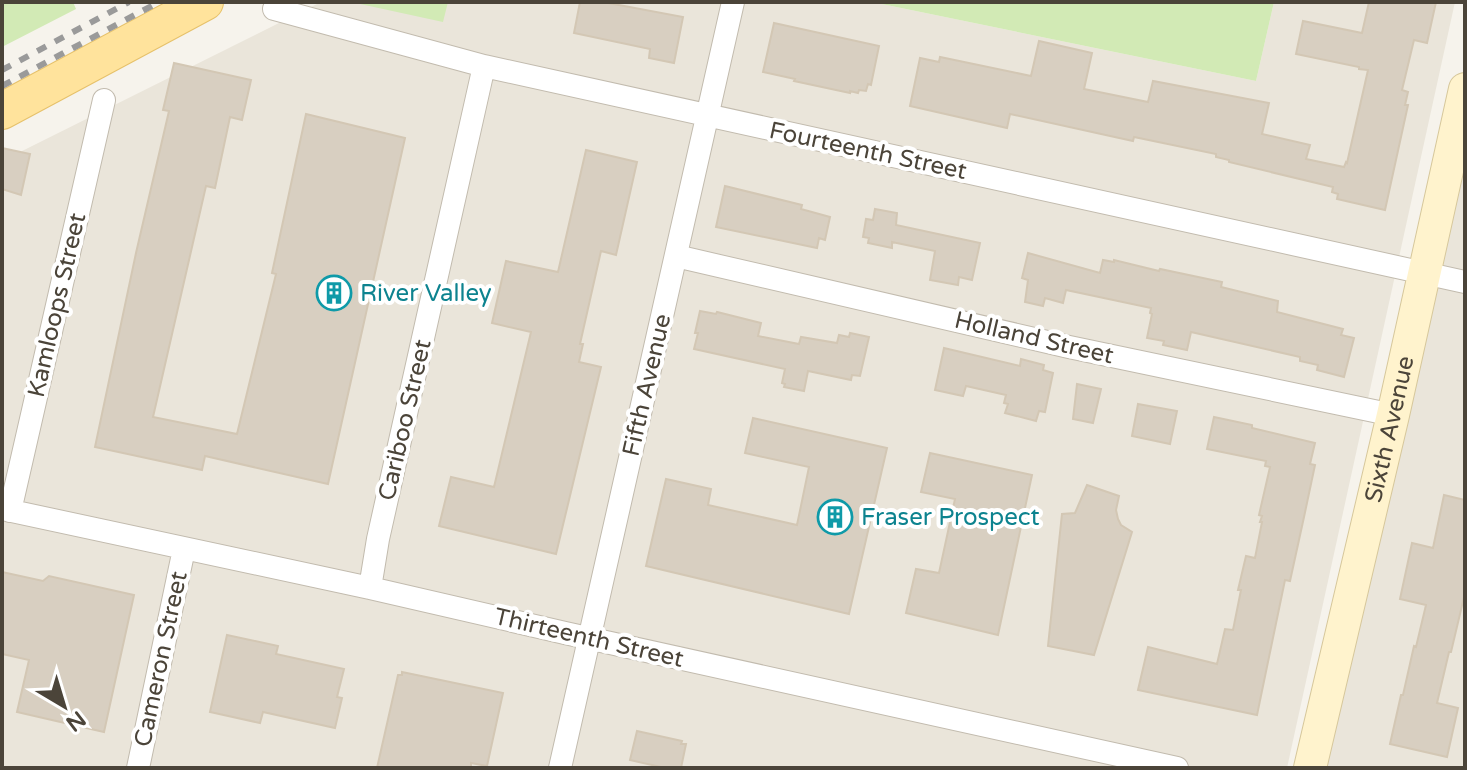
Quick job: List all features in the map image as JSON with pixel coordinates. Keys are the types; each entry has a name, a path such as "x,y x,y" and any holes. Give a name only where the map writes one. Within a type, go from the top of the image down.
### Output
{"main road":[{"path":"2,111 197,3"}],"street":[{"name":"Fifth Avenue","path":"560,768 733,2"},
{"name":"Fourteenth Street","path":"274,9 484,66 1465,282"},
{"name":"Cariboo Street","path":"370,588 378,539 484,66"},
{"name":"Sixth Avenue","path":"1310,768 1465,89"},
{"name":"Kamloops Street","path":"6,510 104,100"},
{"name":"Holland Street","path":"676,256 1069,347 1393,415"},
{"name":"Thirteenth Street","path":"6,510 1177,768"},
{"name":"Cameron Street","path":"138,768 184,549"}],"shaded area":[{"path":"321,2 872,2 1256,81 1274,2 1455,2 1287,768 2,768 2,161"},
{"path":"1465,89 1465,768 1310,768"}],"green space":[{"path":"2,2 73,2 76,9 2,47"},
{"path":"351,2 448,2 443,22"},
{"path":"872,2 1274,2 1256,81"}],"building":[{"path":"580,2 603,2 683,17 674,63 649,58 650,49 574,33"},
{"path":"1369,2 1436,2 1427,43 1414,40 1402,90 1408,92 1405,105 1408,105 1385,210 1337,199 1338,194 1332,192 1333,187 1229,162 1216,157 1216,154 1134,137 1133,141 1010,114 1007,128 910,106 920,58 939,62 940,57 1031,76 1039,41 1092,53 1084,89 1148,102 1153,81 1269,103 1262,134 1310,145 1306,159 1344,167 1368,70 1296,54 1303,21 1362,33"},
{"path":"774,23 879,46 871,85 868,84 866,91 850,93 763,72"},
{"path":"174,63 251,80 242,120 230,117 215,188 206,186 153,417 237,434 276,274 272,273 306,114 405,138 328,484 205,456 202,470 95,447 169,111 163,110"},
{"path":"2,148 30,154 21,195 2,189"},
{"path":"586,150 637,162 616,255 601,251 580,344 583,344 579,362 601,367 556,554 439,526 451,477 494,487 531,332 492,323 506,261 558,272"},
{"path":"725,186 802,205 801,209 830,217 825,240 819,238 817,248 716,227"},
{"path":"875,209 897,213 896,225 980,243 972,280 959,277 958,285 930,280 935,251 892,242 892,248 868,243 869,238 863,237 866,219 873,220"},
{"path":"1028,253 1100,273 1103,260 1114,260 1222,282 1221,287 1278,301 1277,312 1343,329 1341,335 1354,338 1344,377 1317,370 1318,365 1300,361 1300,357 1191,332 1187,350 1163,345 1164,341 1147,338 1151,308 1066,290 1063,303 1045,298 1043,306 1025,302 1028,280 1022,278"},
{"path":"700,311 761,323 758,336 799,344 801,337 837,343 839,335 849,337 850,333 869,337 860,376 852,375 851,380 808,371 804,391 784,387 785,369 694,349"},
{"path":"944,348 1020,366 1021,359 1044,365 1043,370 1053,373 1045,412 1039,411 1036,421 1005,413 1008,404 1004,403 1006,395 966,386 963,396 935,390"},
{"path":"1077,384 1101,389 1093,423 1073,419"},
{"path":"1138,404 1177,411 1170,444 1132,436"},
{"path":"1214,417 1315,443 1310,464 1315,465 1304,517 1290,581 1285,580 1257,715 1138,690 1148,647 1217,664 1225,629 1233,630 1246,556 1255,558 1262,522 1259,515 1270,467 1265,466 1266,461 1207,449"},
{"name":"Fraser Prospect","path":"753,418 887,448 849,614 646,566 666,479 711,489 708,505 797,525 809,467 745,453"},
{"path":"930,453 1032,475 998,635 906,613 916,569 939,573 955,499 921,492"},
{"path":"1087,485 1119,496 1118,519 1132,532 1094,655 1048,646 1062,514 1075,513"},
{"path":"1444,495 1465,500 1465,593 1437,703 1458,708 1447,757 1390,744 1426,605 1400,599 1412,543 1433,548"},
{"path":"2,572 43,581 49,576 134,595 104,732 17,712 29,660 2,654"},
{"path":"227,635 278,646 276,654 344,669 337,697 342,698 335,728 263,712 260,723 210,712"},
{"path":"402,672 503,693 487,766 471,763 471,768 377,768 398,675"},
{"path":"637,731 686,744 681,768 665,768 630,760"}],"railway":[{"path":"2,70 129,2"},
{"path":"2,86 159,2"}],"place":[{"name":"River Valley","path":"334,293"},
{"name":"Fraser Prospect","path":"835,517"}]}
